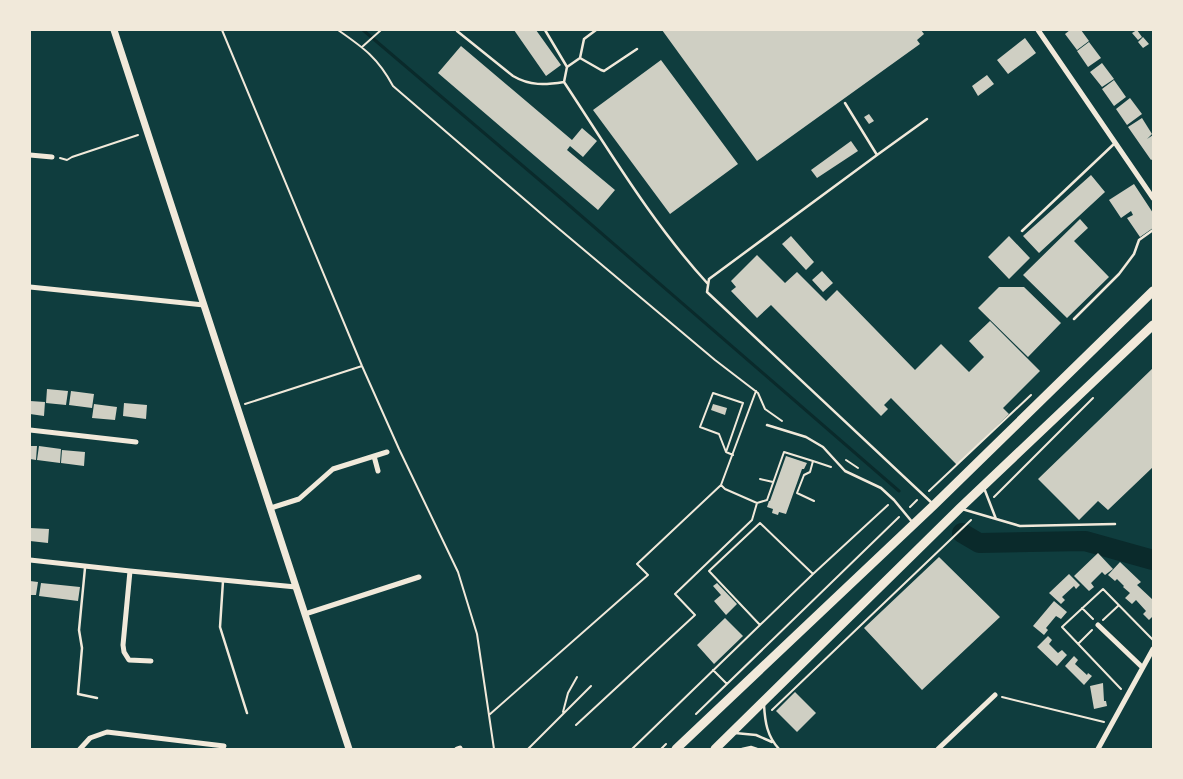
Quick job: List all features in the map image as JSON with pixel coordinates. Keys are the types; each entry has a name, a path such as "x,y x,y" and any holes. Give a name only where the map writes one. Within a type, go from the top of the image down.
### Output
{"highway":[{"path":"676,749 914,525 1153,291"},
{"path":"714,749 960,508 1153,325"}],"street":[{"path":"114,30 349,749"},
{"path":"1038,30 1153,198"},
{"path":"30,155 52,157"},
{"path":"30,287 204,305"},
{"path":"30,430 136,442"},
{"path":"271,508 299,499 333,469 387,452"},
{"path":"374,456 378,471"},
{"path":"30,560 296,587"},
{"path":"130,571 123,645 124,652 129,660 151,662"},
{"path":"305,614 419,577"},
{"path":"1098,624 1142,667"},
{"path":"1098,749 1153,649"},
{"path":"938,749 995,695"},
{"path":"80,749 90,738 107,732 224,746"}],"lane":[{"path":"545,30 567,67 564,82 657,221 708,284"},
{"path":"567,67 580,58 584,39 596,30"},
{"path":"456,31 522,81 545,85 564,82"},
{"path":"580,58 604,71 637,49"},
{"path":"845,103 877,155"},
{"path":"927,119 709,279 707,292 934,505"},
{"path":"1022,231 1116,142"},
{"path":"1074,319 1119,274 1134,254 1139,240 1153,230"},
{"path":"767,425 806,437 822,447 845,471 881,488 894,500 914,525"},
{"path":"983,486 996,519"},
{"path":"960,508 1020,526 1115,524"},
{"path":"86,566 79,630 82,648 78,694 97,698"},
{"path":"223,580 220,627 247,714"},
{"path":"763,701 766,728 778,749"},
{"path":"731,733 756,735 774,743"},
{"path":"742,749 751,747 757,749"}],"path":[{"path":"222,30 362,366 399,450 458,572 477,634 494,749"},
{"path":"338,30 363,46 375,58 393,86 715,360 756,391 765,408"},
{"path":"363,46 381,30"},
{"path":"52,157 67,160 148,132"},
{"path":"237,406 362,366"},
{"path":"489,715 648,575 637,564 721,485 756,391"},
{"path":"726,452 743,403 713,393 700,427 718,434 726,452 733,455"},
{"path":"989,502 1094,396"},
{"path":"721,485 725,489 757,503 767,500 784,452 845,471"},
{"path":"813,461 810,472 804,475 797,493 814,501"},
{"path":"760,479 773,482"},
{"path":"632,749 813,574 894,500"},
{"path":"576,725 695,615 675,594 752,520 757,503"},
{"path":"694,717 904,512"},
{"path":"764,717 977,514"},
{"path":"760,625 709,571 760,523 813,574"},
{"path":"1082,608 1098,624"},
{"path":"714,670 735,693"},
{"path":"562,715 568,693 578,677"},
{"path":"528,749 591,686"},
{"path":"995,695 1112,724"},
{"path":"661,749 668,742"}],"building":[{"path":"514,30 536,30 561,65 546,76"},
{"path":"662,30 921,30 924,34 917,40 920,44 757,161"},
{"path":"1070,30 1081,30 1089,41 1077,50 1065,34"},
{"path":"1137,30 1142,37 1138,40 1132,33"},
{"path":"1143,37 1149,44 1143,48 1138,42"},
{"path":"1025,38 1036,53 1008,74 997,60"},
{"path":"1089,42 1101,58 1088,67 1077,51"},
{"path":"461,46 572,140 582,128 597,141 583,157 570,146 567,150 615,190 598,210 438,73"},
{"path":"661,60 738,164 670,214 593,110"},
{"path":"1102,63 1114,79 1102,87 1090,72"},
{"path":"987,75 994,84 978,96 972,86"},
{"path":"1114,80 1126,97 1114,106 1102,89"},
{"path":"1130,98 1142,114 1127,125 1116,109"},
{"path":"869,114 874,121 869,124 864,117"},
{"path":"1142,118 1152,134 1147,139 1153,135 1153,159 1151,160 1128,127"},
{"path":"851,141 858,151 817,178 811,170"},
{"path":"1091,175 1105,192 1039,253 1023,236"},
{"path":"1134,184 1153,213 1153,228 1140,237 1127,218 1133,215 1131,211 1121,218 1109,200"},
{"path":"1080,219 1088,228 1074,241 1109,277 1067,318 1023,275"},
{"path":"791,236 814,262 806,270 782,244"},
{"path":"1009,236 1030,258 1009,279 988,257"},
{"path":"757,255 785,283 797,272 826,301 837,290 915,370 941,344 969,372 984,357 969,341 990,321 1040,371 1003,408 1009,414 957,465 891,398 884,405 888,409 881,416 771,305 757,318 731,291 736,287 731,281"},
{"path":"822,271 833,283 823,292 812,280"},
{"path":"999,287 1024,287 1061,323 1028,357 978,308"},
{"path":"1153,368 1153,467 1108,510 1098,501 1079,520 1038,479"},
{"path":"47,389 68,391 66,405 46,403"},
{"path":"71,391 94,394 92,408 69,405"},
{"path":"30,401 45,402 44,416 30,414"},
{"path":"124,403 147,405 146,419 123,416"},
{"path":"94,404 117,407 115,420 92,418"},
{"path":"713,404 727,408 725,415 711,410"},
{"path":"30,446 37,446 36,460 30,459"},
{"path":"39,446 61,449 60,463 37,460"},
{"path":"62,450 85,452 84,466 61,463"},
{"path":"786,456 807,463 804,469 802,469 786,514 779,512 778,515 772,513 773,509 767,507"},
{"path":"30,528 49,529 48,543 30,541"},
{"path":"1098,553 1113,569 1105,575 1102,572 1091,583 1094,587 1089,591 1074,576"},
{"path":"939,557 1000,617 922,690 864,628"},
{"path":"1120,562 1141,582 1137,585 1153,600 1153,616 1149,620 1143,614 1146,611 1136,600 1132,604 1125,598 1130,593 1124,586 1117,579 1115,581 1108,575"},
{"path":"1069,574 1080,585 1076,589 1074,586 1062,597 1065,600 1061,604 1049,593"},
{"path":"30,581 38,582 36,595 30,595"},
{"path":"41,583 80,587 78,601 39,596"},
{"path":"717,583 737,604 726,615 714,601 721,595 713,586"},
{"path":"1054,601 1067,612 1061,619 1056,616 1046,628 1048,630 1044,635 1033,626"},
{"path":"725,618 743,636 714,664 697,645"},
{"path":"1048,636 1052,640 1049,644 1058,653 1062,650 1067,655 1057,666 1037,647"},
{"path":"1074,656 1078,660 1075,664 1087,675 1088,673 1092,676 1084,685 1065,666"},
{"path":"1103,683 1104,701 1106,701 1107,706 1094,709 1090,686"},
{"path":"795,692 816,713 797,732 776,711"}],"waterway":[{"path":"363,30 563,200 899,491"},
{"path":"962,533 979,543 1085,541 1153,560"}]}
